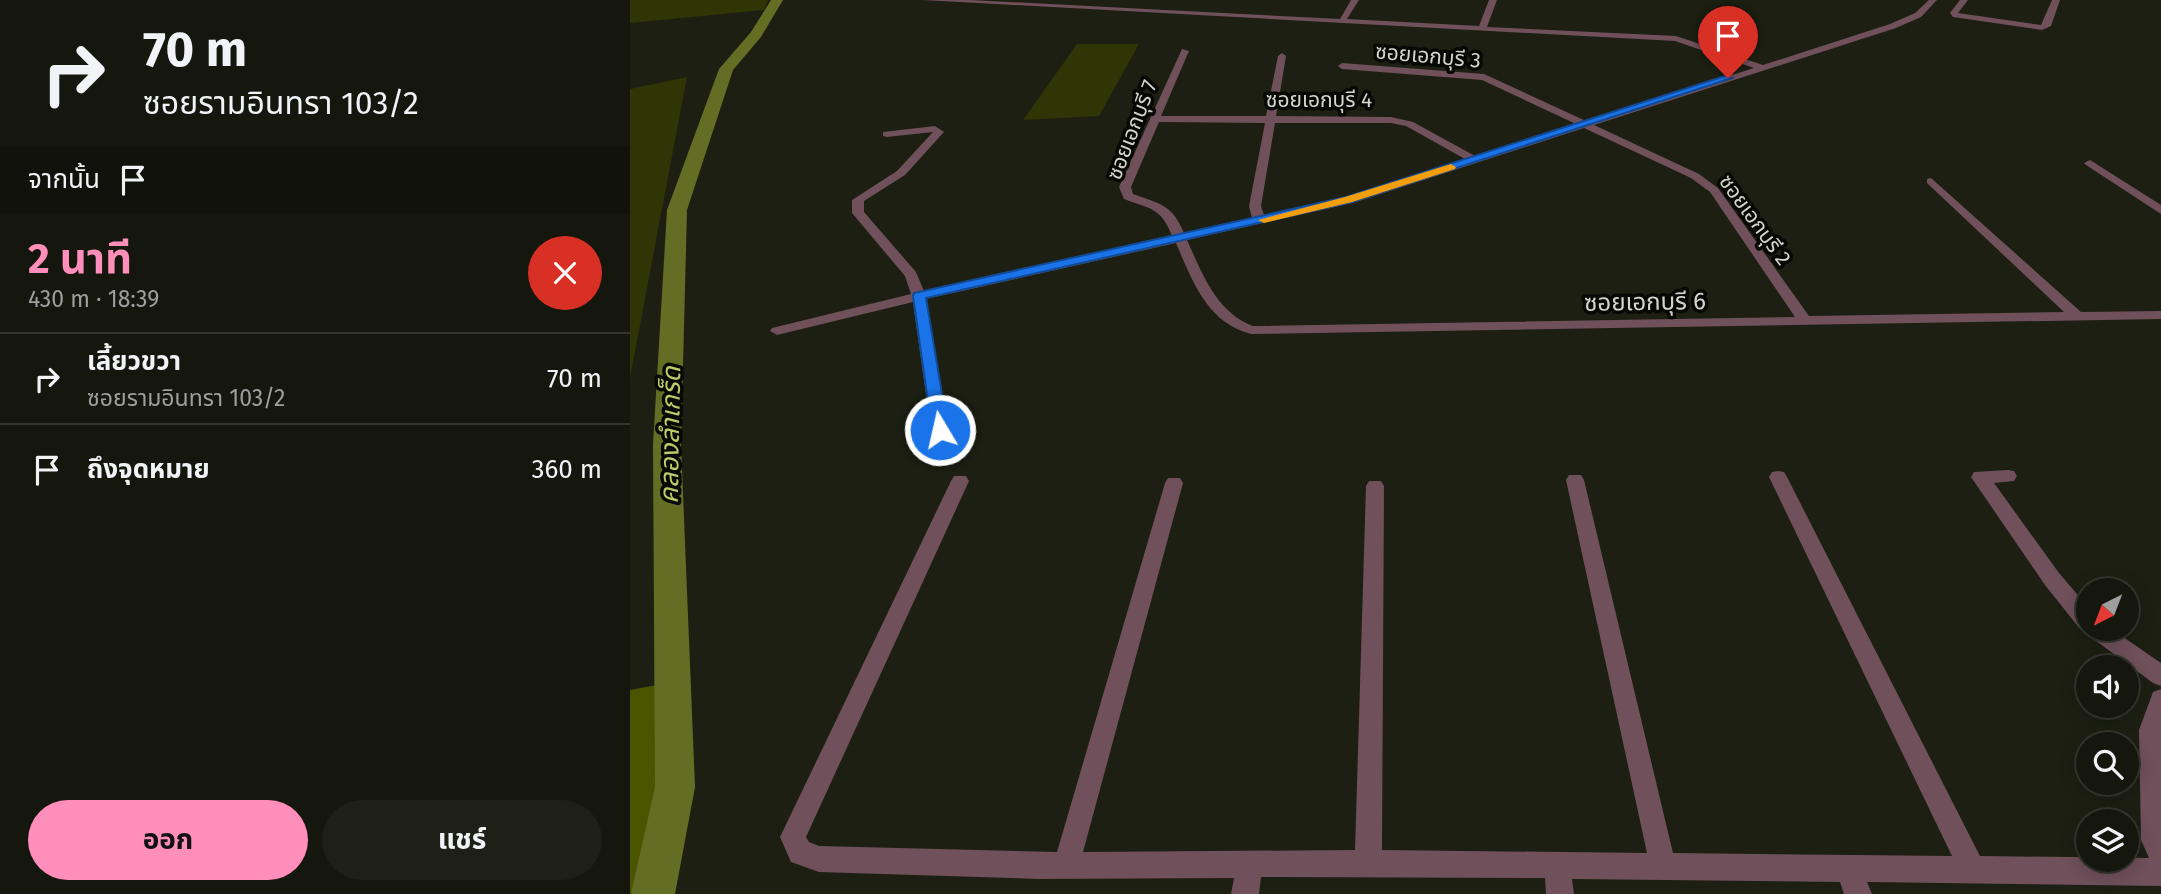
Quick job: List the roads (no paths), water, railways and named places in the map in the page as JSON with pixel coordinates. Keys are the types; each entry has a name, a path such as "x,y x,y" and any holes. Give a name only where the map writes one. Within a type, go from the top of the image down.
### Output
{"street":[{"path":"927,0 1676,39 1761,67"},
{"path":"1342,22 1355,0"},
{"path":"1482,29 1493,0"},
{"path":"776,331 919,296 1349,200 1893,26 1918,15 1933,0"},
{"path":"1964,0 1954,13 1956,15 2042,28 2048,26 2056,0"},
{"name":"ซอยเอกบุรี 7","path":"1180,238 1170,216 1164,210 1136,200 1126,192 1125,187 1185,51"},
{"path":"1259,221 1255,206 1282,56"},
{"name":"ซอยเอกบุรี 3","path":"1342,66 1479,75 1584,124"},
{"name":"ซอยเอกบุรี 4","path":"1155,119 1374,119 1402,122 1474,160"},
{"name":"ซอยเอกบุรี 2","path":"1584,124 1706,183 1805,321"},
{"path":"887,134 935,129 939,132 901,173 858,200 856,207 858,213 911,275 919,296 940,430"},
{"path":"2090,163 2161,210"},
{"path":"1931,181 2078,317"},
{"name":"ซอยเอกบุรี 6","path":"1180,238 1207,292 1225,319 1237,327 1251,330 2161,315"},
{"path":"2008,475 1980,477 2076,608"},
{"path":"1778,477 1973,870"},
{"path":"1575,480 1663,866"},
{"path":"960,481 793,836 800,853 819,859 1066,866 1368,863 1663,866 1854,881 1973,870 2161,872"},
{"path":"1066,866 1174,484"},
{"path":"1368,863 1375,486"},
{"path":"2111,641 2161,677"},
{"path":"2161,699 2151,730 2154,840 2161,853"},
{"path":"1245,894 1249,864"},
{"path":"1557,865 1560,894"}],"waterway":[{"name":"คลองลำเกร็ด","path":"653,894 675,787 667,444 677,210 726,69 756,34 777,0"}]}
